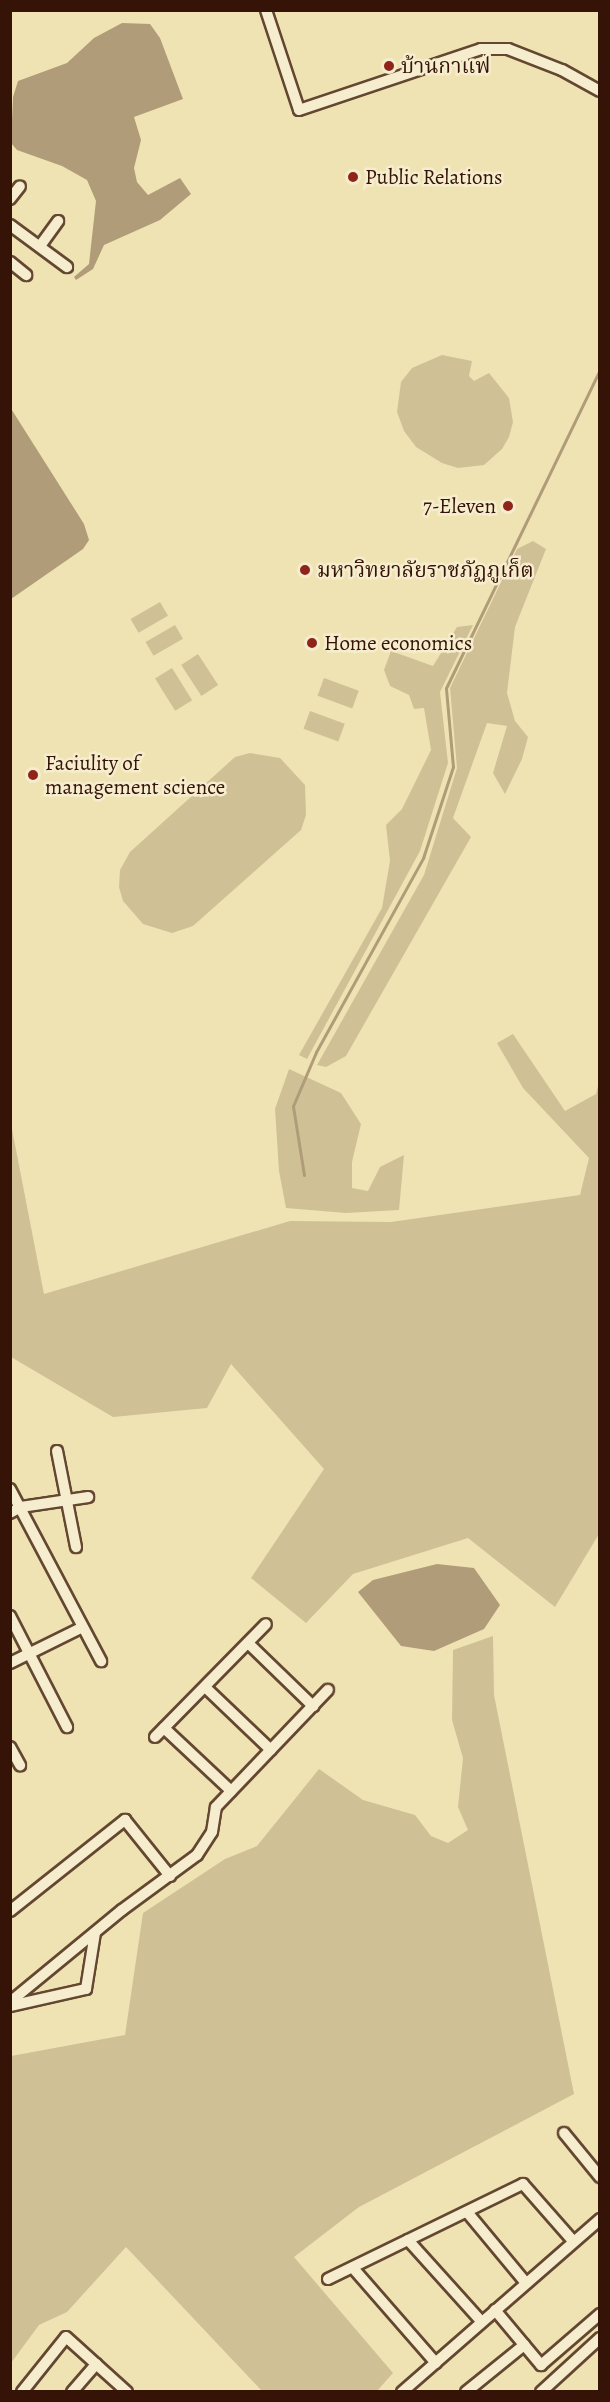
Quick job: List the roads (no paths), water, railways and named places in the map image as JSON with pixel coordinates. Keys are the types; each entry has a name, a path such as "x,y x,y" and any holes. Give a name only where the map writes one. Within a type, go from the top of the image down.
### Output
{"street":[{"path":"266,10 299,110 481,49 508,50 562,70 600,91"},
{"path":"10,199 20,186"},
{"path":"40,246 58,221"},
{"path":"10,225 67,267"},
{"path":"10,262 26,275"},
{"path":"57,1451 76,1547"},
{"path":"10,1489 16,1510 101,1661"},
{"path":"16,1510 88,1497"},
{"path":"10,1616 67,1727"},
{"path":"155,1737 266,1624"},
{"path":"10,1663 83,1627"},
{"path":"248,1643 313,1706"},
{"path":"205,1687 271,1750"},
{"path":"10,2004 94,1933 197,1855 212,1832 216,1807 328,1690"},
{"path":"164,1728 231,1791"},
{"path":"10,1747 20,1766"},
{"path":"10,1911 125,1820 170,1876"},
{"path":"10,2004 86,1989 94,1933"},
{"path":"564,2133 600,2177"},
{"path":"328,2279 523,2184 573,2241"},
{"path":"467,2212 526,2283"},
{"path":"402,2391 600,2219"},
{"path":"408,2240 481,2321"},
{"path":"353,2268 436,2363"},
{"path":"495,2310 541,2365 600,2314"},
{"path":"22,2391 66,2337 127,2391"},
{"path":"542,2391 554,2387 600,2338"},
{"path":"466,2391 524,2345"},
{"path":"72,2391 96,2364"}],"waterway":[{"path":"304,1175 293,1106 316,1052 423,858 453,767 446,688 600,370"}],"place":[{"name":"บ้านกาแฟ","path":"389,66"},
{"name":"Public Relations","path":"353,177"},
{"name":"7-Eleven","path":"508,506"},
{"name":"มหาวิทยาลัยราชภัฏภูเก็ต","path":"305,570"},
{"name":"Home economics","path":"312,643"},
{"name":"Faciulity of management science","path":"33,775"}]}
